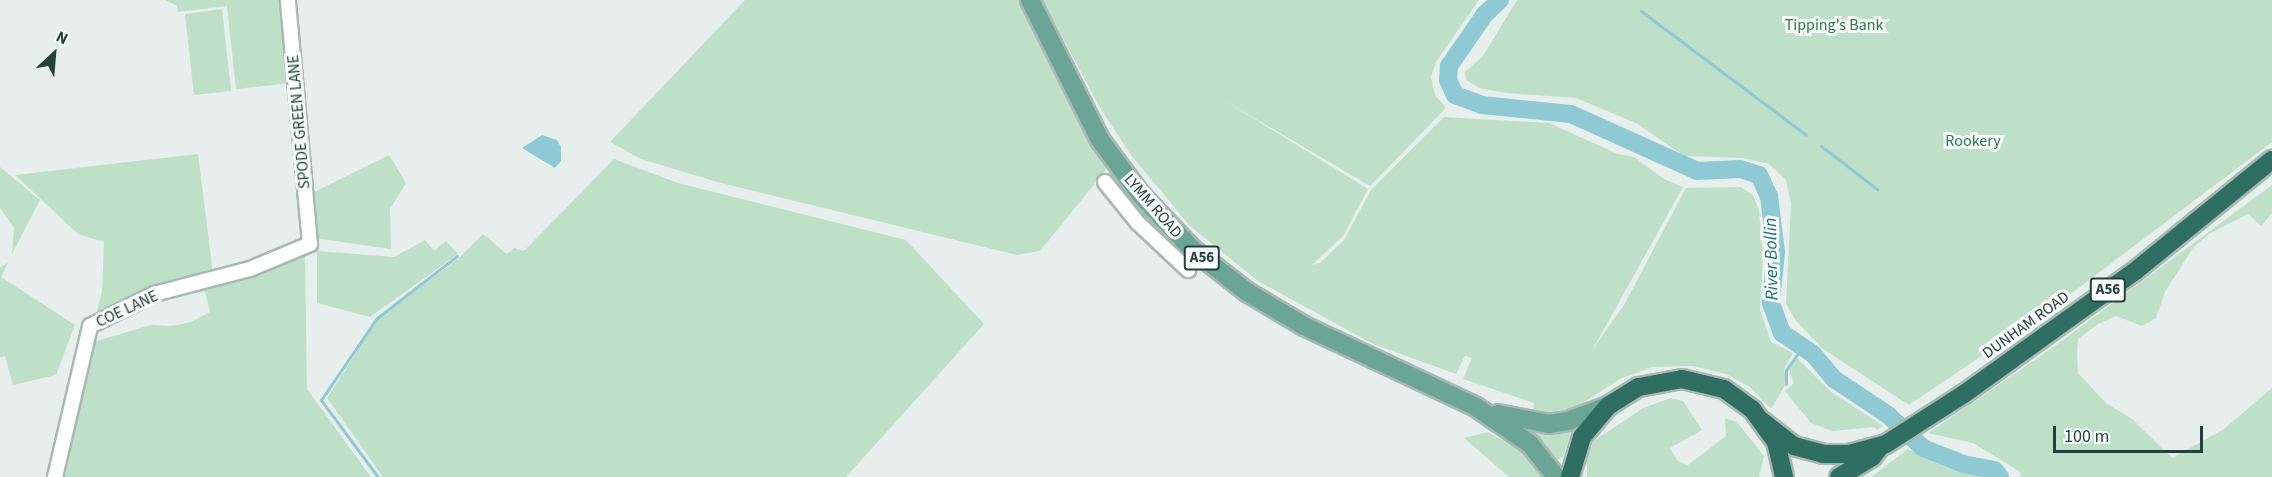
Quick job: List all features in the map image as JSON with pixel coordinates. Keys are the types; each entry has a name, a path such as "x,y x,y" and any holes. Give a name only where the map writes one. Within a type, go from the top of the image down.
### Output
{"highway":[{"name":"DUNHAM ROAD","path":"1839,477 1872,457 1883,445 1927,418 2134,272 2272,160"},
{"name":"A56","path":"1570,477 1582,437 1608,406 1639,387 1682,379 1724,389 1762,421 1776,442 1784,477"},
{"name":"DUNHAM ROAD","path":"1762,421 1779,436 1804,451 1838,455 1883,445"}],"main road":[{"name":"LYMM ROAD","path":"1030,0 1100,141 1140,195 1192,249 1247,292 1304,326 1476,407 1526,422 1549,424 1608,406"},
{"name":"LYMM ROAD","path":"1476,407 1530,444 1556,477"}],"street":[{"name":"SPODE GREEN LANE","path":"288,0 310,244"},
{"path":"1105,182 1138,223 1188,270"},
{"name":"COE LANE","path":"55,477 90,326 154,294 250,268 310,244"}],"green space":[{"path":"165,0 285,0 291,83 236,89 227,6 178,12 177,6"},
{"path":"745,0 1022,0 1065,90 1109,166 1040,251 1017,255 721,183 641,159 610,142"},
{"path":"1042,0 1479,0 1436,62 1431,77 1435,95 1446,108 1370,186 1222,99 1368,189 1343,236 1312,265 1320,263 1344,240 1371,190 1444,117 1549,123 1618,154 1634,157 1664,179 1683,187 1593,349 1624,305 1686,188 1741,187 1753,195 1759,210 1763,258 1760,309 1771,342 1793,353 1784,369 1788,380 1771,409 1750,387 1726,374 1693,366 1652,367 1620,379 1578,406 1558,412 1533,412 1534,403 1463,379 1472,358 1465,356 1456,374 1373,344 1258,281 1190,226 1131,155 1102,111"},
{"path":"1517,0 2272,0 2272,142 2048,311 1909,405 1823,349 1796,321 1786,304 1791,204 1786,180 1769,164 1743,158 1684,156 1636,123 1576,98 1506,93 1479,88 1466,80 1465,72 1483,56"},
{"path":"222,9 231,91 194,95 185,14"},
{"path":"198,154 213,274 95,319 102,292 104,242 78,234 15,175"},
{"path":"389,155 406,183 390,209 391,249 314,238 310,194"},
{"path":"614,159 678,183 906,240 984,324 846,477 383,477 327,398 378,319 459,258 483,234 507,254 514,248 524,251"},
{"path":"0,167 40,200 12,254 14,228 0,208"},
{"path":"2272,185 2272,213 2261,226 2248,214 2209,234 2193,248 2165,292 2156,318 2142,326 2116,316 2098,324 2078,339 2077,354 2078,373 2106,403 2132,419 2172,458 2224,429 2272,388 2272,477 2021,477 2019,471 1973,443 1928,433 2048,351"},
{"path":"425,240 434,251 446,241 458,254 370,317 317,303 317,251 394,257"},
{"path":"305,249 307,389 371,477 61,477 90,343 151,325 172,326 191,322 210,312 203,284"},
{"path":"8,263 1,277 75,325 56,375 13,385 5,356 0,357 0,267"},
{"path":"1797,358 1830,391 1883,426 1878,430 1874,427 1832,431 1811,423 1785,391 1794,383 1789,370"},
{"path":"1671,398 1683,401 1702,430 1670,448 1678,461 1688,465 1726,436 1725,418 1737,422 1764,456 1759,477 1587,477 1587,458 1594,441 1643,408"},
{"path":"1574,425 1563,457 1556,460 1523,427"},
{"path":"1488,432 1529,455 1544,477 1509,477 1464,438"},
{"path":"1908,449 1945,467 1981,477 1871,477"}],"water":[{"path":"542,135 557,140 561,147 561,161 555,168 522,148"}],"waterway":[{"name":"River Bollin","path":"1500,0 1485,14 1449,66 1448,80 1455,95 1482,105 1571,114 1697,171 1740,169 1759,175 1769,196 1776,252 1771,303 1782,333 1813,354 1834,379 1888,415 1923,448 1963,464 1994,470 2000,477"},
{"path":"1641,11 1806,135"},
{"path":"1821,146 1877,189"},
{"path":"378,477 321,400 377,318 457,256"},
{"path":"1786,384 1786,370 1802,348"}],"park label":[{"name":"Tipping's Bank","path":"1834,25"},
{"name":"Rookery","path":"1973,141"}]}
